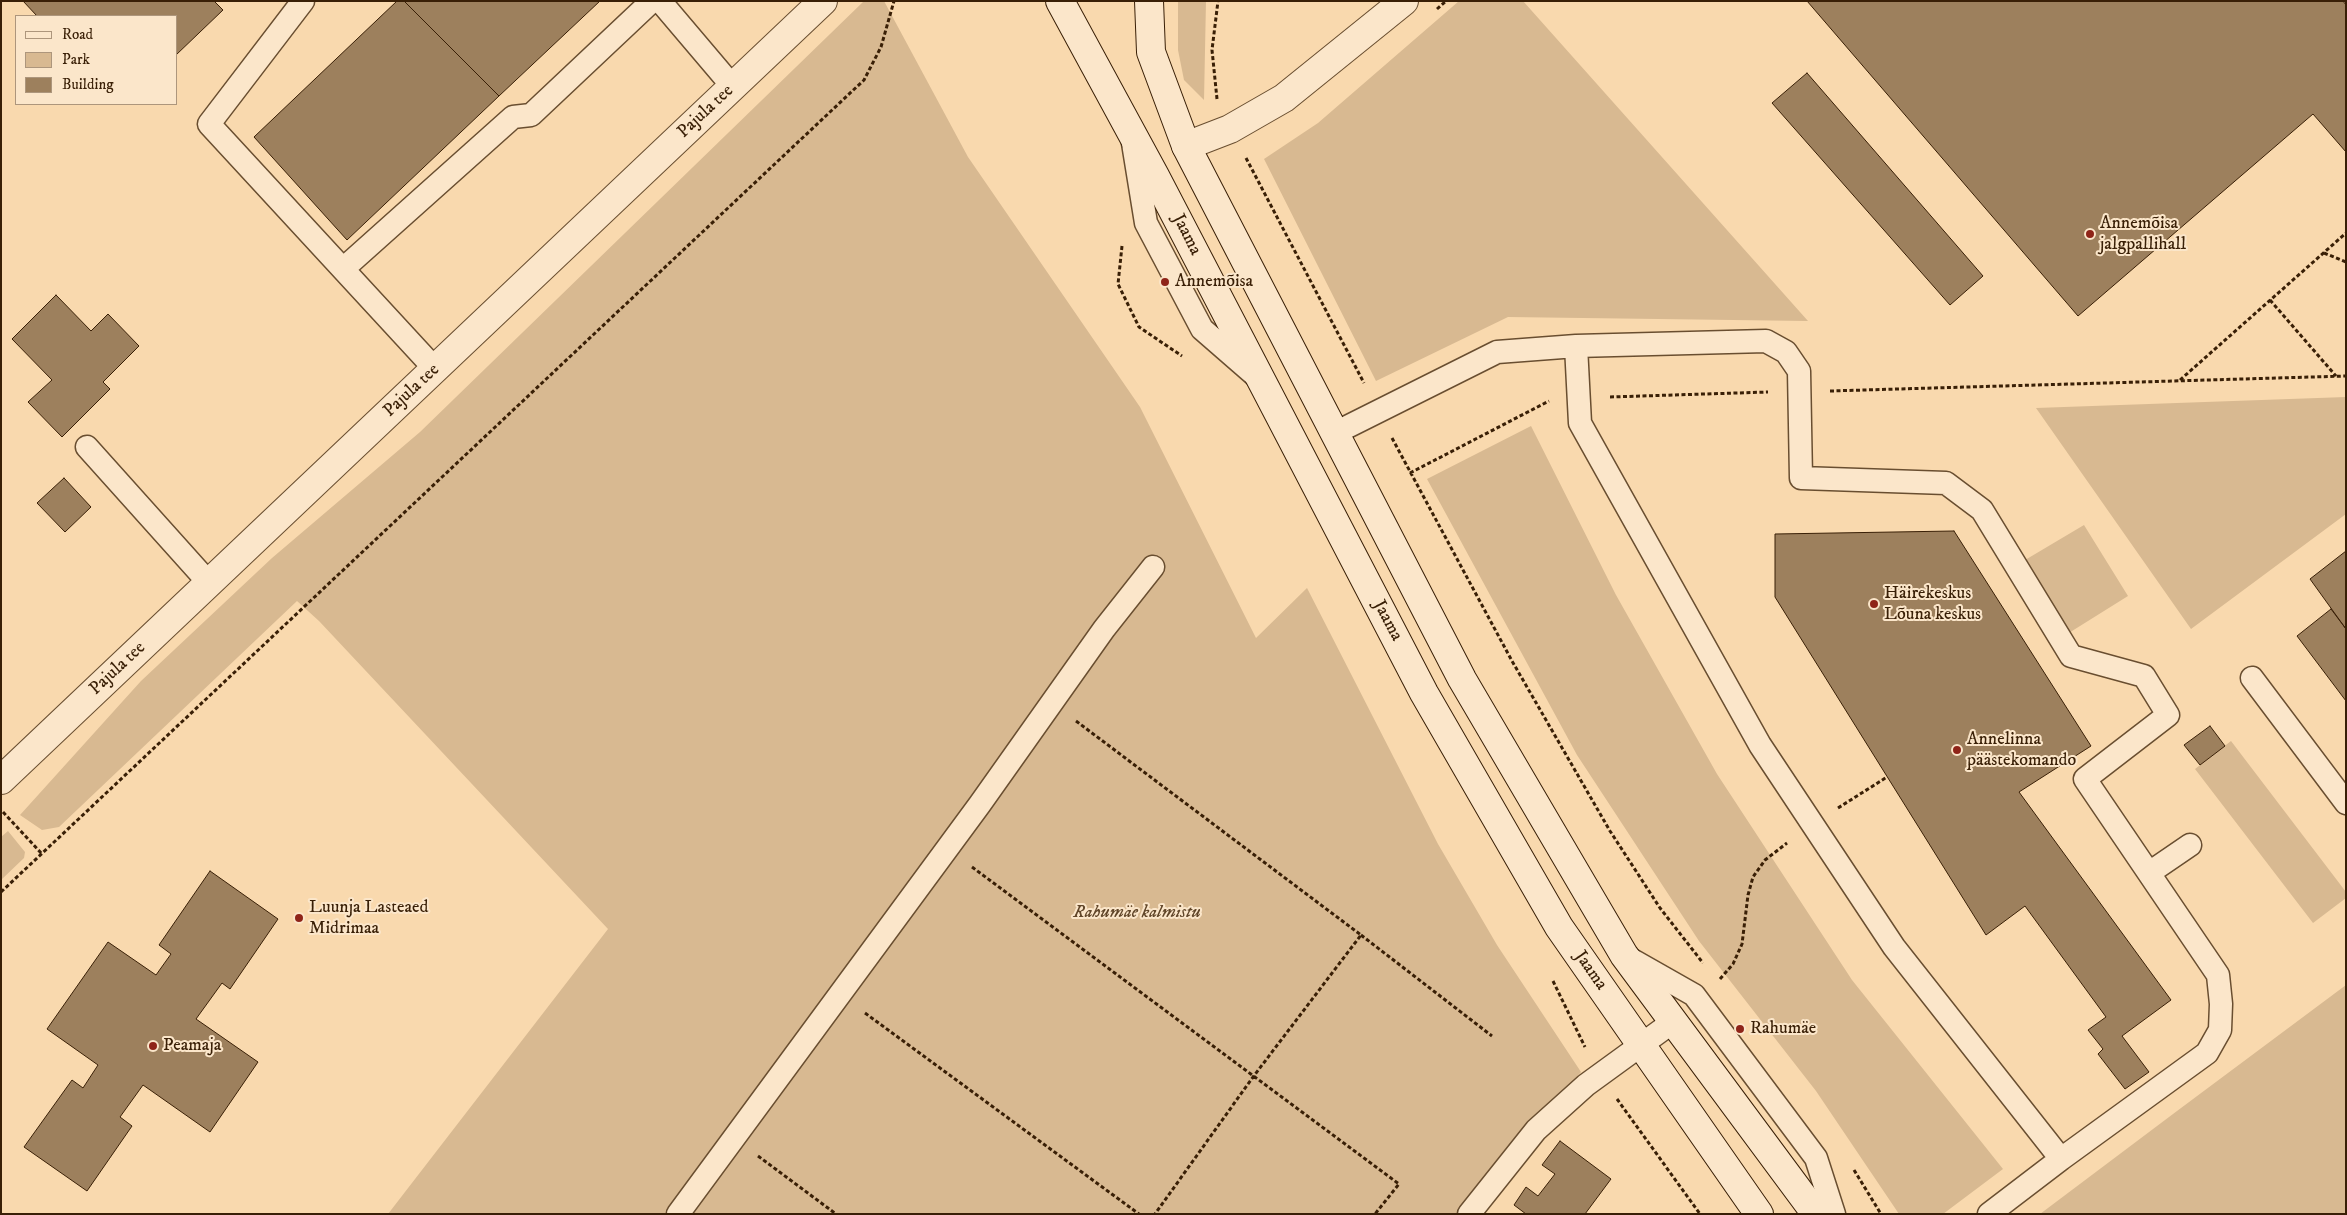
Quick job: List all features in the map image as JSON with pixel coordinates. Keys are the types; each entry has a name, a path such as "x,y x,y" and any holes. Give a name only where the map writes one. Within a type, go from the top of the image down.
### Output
{"main road":[{"name":"Pajula tee","path":"1,780 823,1"},
{"name":"Jaama","path":"1060,1 1130,129 1424,694 1559,927 1758,1214"},
{"path":"1148,1 1151,52 1186,146 1462,679 1624,955 1816,1214"},
{"path":"1186,146 1230,128 1284,98 1404,1"}],"lane":[{"path":"303,1 210,124 435,369"},
{"path":"343,269 513,117 531,115 652,1"},
{"path":"660,1 733,86"},
{"path":"1335,433 1498,352 1576,346 1766,341 1786,352 1799,371 1801,478 1946,483 1982,510 2071,656 2144,676 2168,715 2085,779 2218,975 2221,1004 2220,1030 2207,1053 1989,1214"},
{"path":"1576,346 1580,423 1760,745 1894,947 2061,1159"},
{"path":"87,447 209,583"},
{"path":"678,1214 947,849 1104,629 1154,567"},
{"path":"2252,678 2346,802"},
{"path":"2149,873 2190,845"},
{"path":"1624,955 1694,995 1816,1158 1834,1214"},
{"path":"1468,1214 1536,1130 1586,1085 1674,1021"}],"path":[{"path":"1,892 864,80 881,46 894,1"},
{"path":"1218,1 1212,50 1217,100 1230,128 1410,473 1512,661 1606,823 1660,908 1706,967"},
{"path":"2179,380 2346,233"},
{"path":"2324,253 2346,262"},
{"path":"2270,300 2336,376"},
{"path":"1799,392 2346,376"},
{"path":"1052,703 1362,935 1492,1036"},
{"path":"1712,974 1718,981 1733,964 1742,944 1748,895 1753,877 1764,860 1813,824 1887,777"},
{"path":"1,810 42,854"},
{"path":"947,849 1399,1184 1375,1214"},
{"path":"1155,1214 1254,1076 1362,935"},
{"path":"840,995 1139,1214"},
{"path":"734,1138 836,1214"},
{"path":"1853,1168 1881,1214"}],"green space":[{"name":"Rahumäe kalmistu","path":"864,1 884,1 968,157 1140,407 1256,638 1307,588 1438,844 1497,945 1581,1072 1456,1214 388,1214 608,929 319,621 297,601 59,827 42,830 20,815 141,681 272,558 420,432"},
{"path":"1178,1 1206,1 1204,100 1184,80 1178,50"},
{"path":"1459,1 1523,1 1808,321 1508,317 1376,381 1264,159 1318,123"},
{"path":"2346,397 2346,514 2191,629 2036,408"},
{"path":"1531,426 1616,595 1717,774 1852,980 2003,1169 1943,1214 1899,1214 1816,1091 1699,941 1577,755 1427,479"},
{"path":"2084,525 2128,596 2064,636 2020,563"},
{"path":"2231,741 2346,892 2346,898 2313,923 2195,769"},
{"path":"8,831 25,852 24,858 1,880 1,837"},
{"path":"2346,985 2346,1214 2040,1214 2177,1111"}],"building":[{"path":"23,1 214,1 223,10 178,53 178,15 36,15"},
{"path":"397,1 404,1 499,96 347,240 254,137"},
{"path":"404,1 600,1 499,96"},
{"name":"Annemõisa jalgpallihall","path":"1807,1 2343,1 2346,5 2346,152 2313,114 2078,316"},
{"path":"1807,73 1983,276 1950,305 1772,103"},
{"path":"56,295 91,331 108,314 139,346 103,382 110,389 62,437 28,402 52,380 12,339"},
{"path":"64,478 91,507 65,532 37,503"},
{"path":"1954,531 2091,746 2019,792 2171,1000 2122,1036 2149,1072 2125,1089 2098,1054 2103,1049 2088,1030 2106,1017 2025,906 1986,935 1775,597 1775,534"},
{"path":"2346,551 2346,629 2310,579"},
{"path":"2331,609 2346,629 2346,701 2297,636"},
{"path":"2210,726 2225,746 2200,765 2184,745"},
{"name":"Peamaja","path":"210,871 278,919 230,989 222,983 196,1019 258,1062 210,1132 143,1085 120,1117 132,1126 87,1191 24,1147 72,1080 83,1088 98,1065 47,1029 108,942 156,975 171,954 159,945"},
{"path":"1560,1141 1611,1179 1585,1214 1526,1214 1514,1205 1526,1187 1538,1196 1555,1174 1542,1165"}],"place":[{"name":"Annemõisa jalgpallihall","path":"2090,234"},
{"name":"Annemõisa","path":"1165,282"},
{"name":"Häirekeskus Lõuna keskus","path":"1874,604"},
{"name":"Annelinna päästekomando","path":"1957,750"},
{"name":"Luunja Lasteaed Midrimaa","path":"299,918"},
{"name":"Rahumäe","path":"1740,1029"},
{"name":"Peamaja","path":"153,1046"}]}
